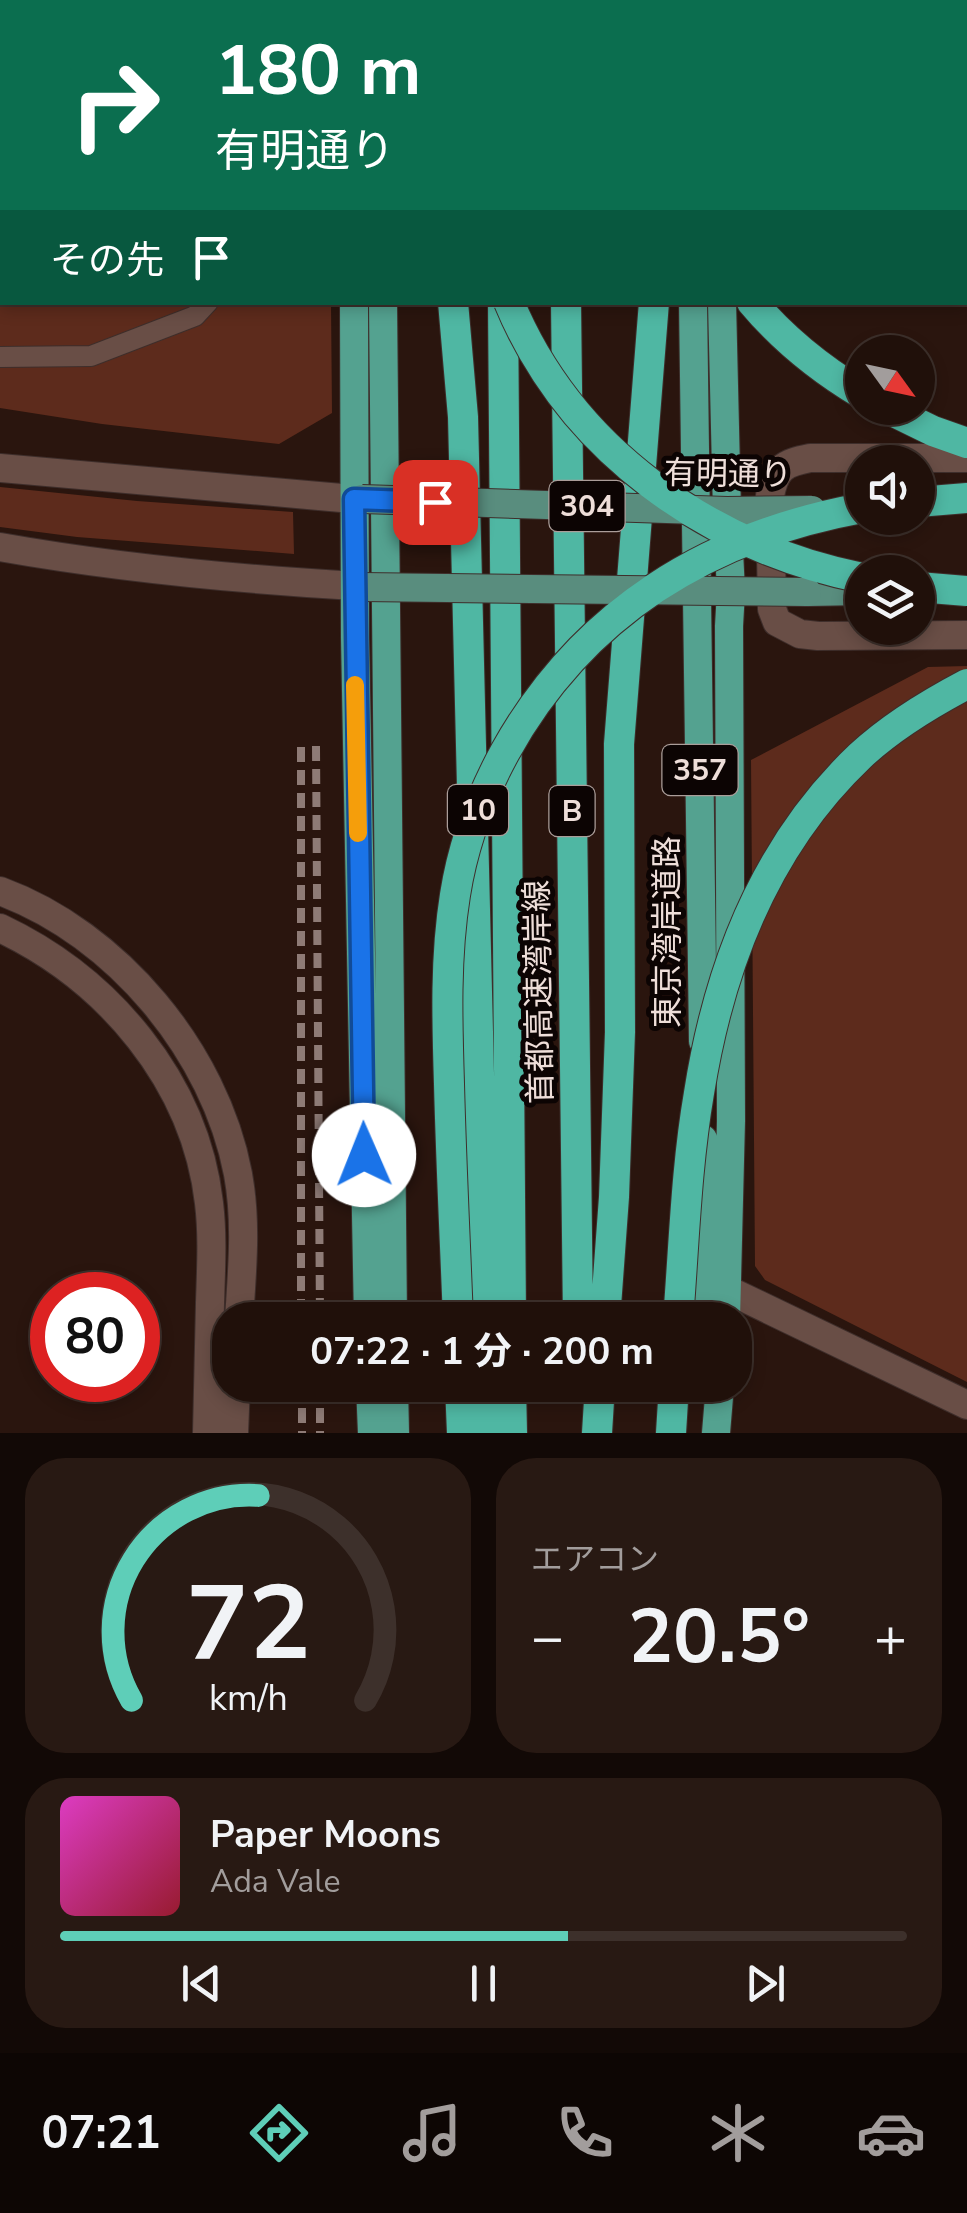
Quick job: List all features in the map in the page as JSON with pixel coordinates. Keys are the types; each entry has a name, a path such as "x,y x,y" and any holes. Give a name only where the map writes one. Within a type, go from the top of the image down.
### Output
{"highway":[{"path":"354,305 353,452 358,499 354,638 368,1302"},
{"path":"383,305 393,1302"},
{"path":"453,305 463,418 485,1302"},
{"name":"首都高速湾岸線","path":"506,305 511,1302"},
{"path":"508,305 541,364 582,422 656,489 695,515 756,546 845,574"},
{"name":"首都高速湾岸線","path":"566,305 578,1302"},
{"path":"606,1302 620,1032 620,744 654,305"},
{"name":"東京湾岸道路","path":"693,305 704,1302"},
{"path":"722,305 731,590 727,1302"},
{"path":"755,305 801,350 845,383"},
{"path":"922,425 967,443"},
{"path":"935,503 967,498"},
{"name":"10","path":"457,1302 448,1035 449,951 463,854 493,775 515,735 565,665 624,609 659,584 739,542 787,525 845,513"},
{"path":"935,589 967,590"},
{"path":"680,1302 698,1096 722,986 748,916 787,847 835,782 894,729 967,684"},
{"path":"371,1402 372,1433"},
{"path":"394,1402 394,1433"},
{"path":"461,1402 462,1433"},
{"path":"487,1402 489,1433"},
{"path":"512,1402 512,1433"},
{"path":"578,1402 578,1433"},
{"path":"597,1433 599,1402"},
{"path":"671,1433 673,1402"},
{"path":"702,1433 703,1402"},
{"path":"716,1433 719,1402"}],"main road":[{"name":"有明通り","path":"358,499 726,511 845,509"},
{"path":"935,506 967,508"},
{"path":"358,587 845,591"}],"street":[{"path":"0,357 91,356 195,316 205,305"},
{"path":"967,458 810,458 789,462 778,472 770,496 772,609 777,622 800,634 818,636 967,635"},
{"path":"0,468 358,499"},
{"path":"0,547 158,571 358,587"},
{"path":"0,891 78,932 118,964 165,1015 198,1067 222,1120 238,1174 244,1244 240,1302"},
{"path":"0,928 60,962 118,1012 159,1066 190,1127 204,1172 211,1237 207,1433"},
{"path":"728,1290 967,1404"},
{"path":"234,1433 235,1402"}],"shaded area":[{"path":"0,305 331,305 332,413 279,444 0,408"},
{"path":"0,487 293,512 294,554 0,527"},
{"path":"967,666 967,1382 765,1280 755,1266 751,760 928,667"}],"railway":[{"path":"316,746 320,1302"},
{"path":"301,747 301,1302"},
{"path":"302,1402 302,1433"},
{"path":"320,1402 320,1433"}],"slow traffic":[{"path":"355,685 358,833"}],"route":[{"path":"364,1155 354,499 435,502"}]}
